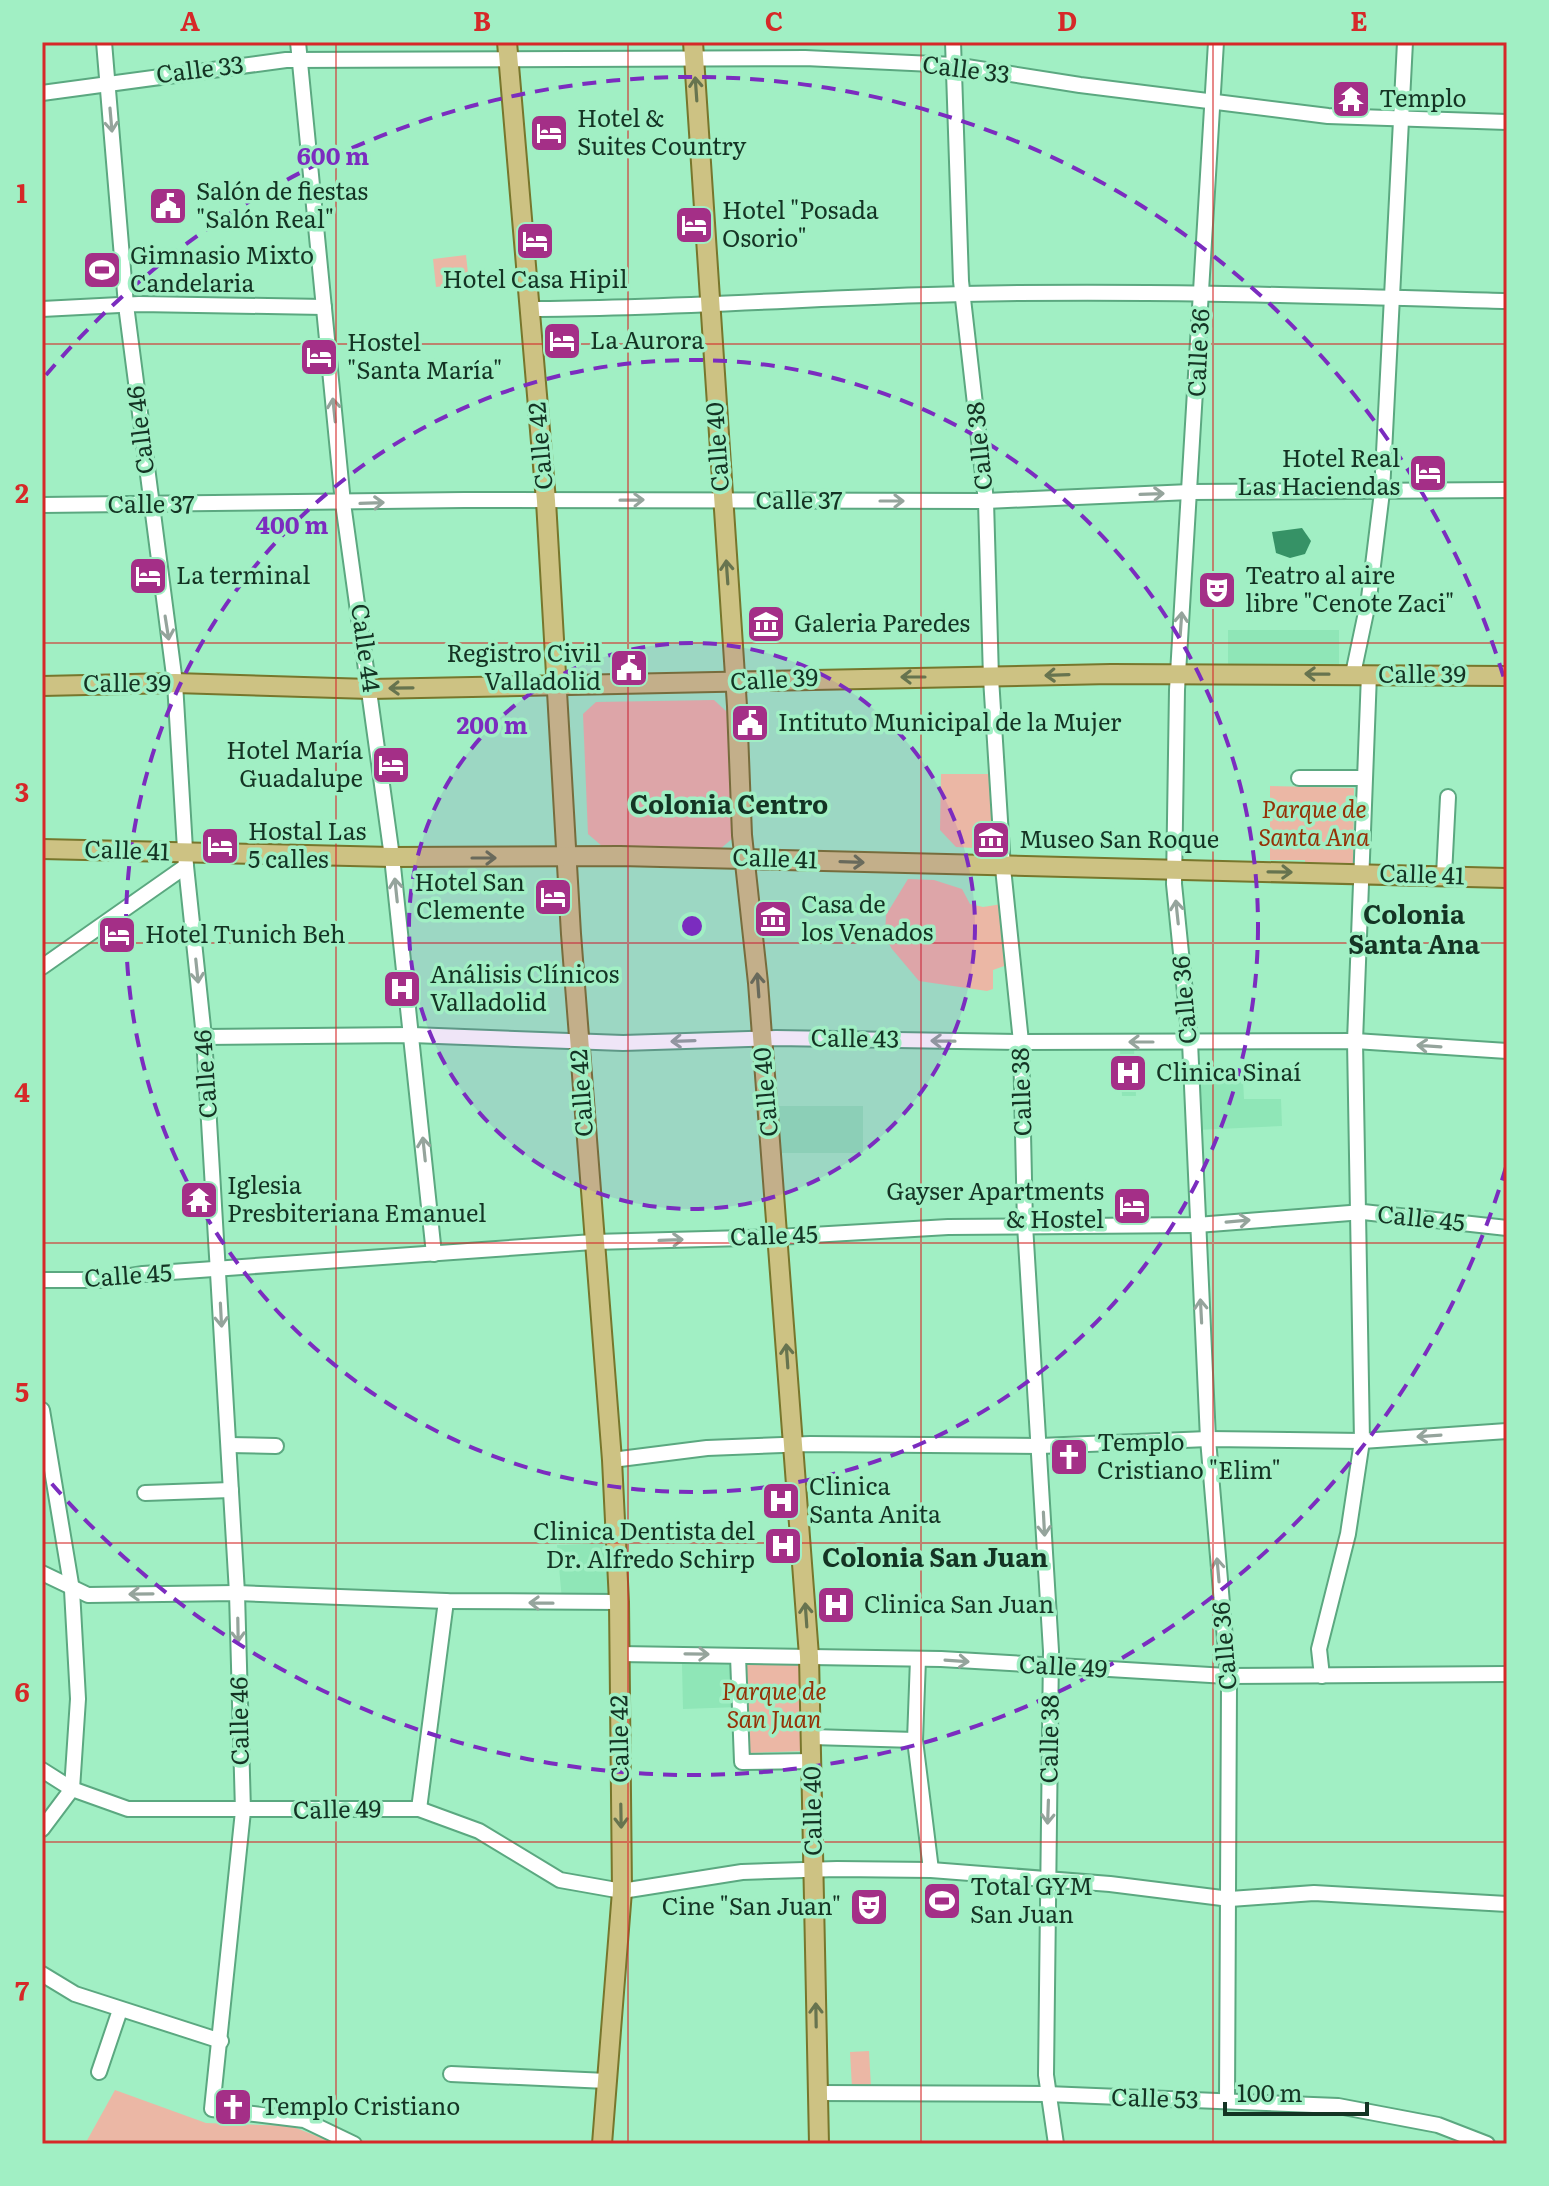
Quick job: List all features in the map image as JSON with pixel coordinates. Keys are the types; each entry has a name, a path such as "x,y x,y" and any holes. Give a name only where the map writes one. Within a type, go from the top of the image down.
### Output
{"main road":[{"name":"Calle 40","path":"694,50 746,859 809,1656 819,2144"},
{"name":"Calle 42","path":"508,52 546,501 579,1042 612,1460 619,1602 622,1891 602,2144"},
{"name":"Calle 39","path":"42,686 175,683 370,689 839,677 1178,674 1507,676"},
{"name":"Calle 41","path":"42,849 186,860 569,856 1507,878"}],"street":[{"name":"Calle 46","path":"104,42 126,305 175,683 186,860 204,1037 237,1593 243,1811 212,2109 304,2120 354,2144"},
{"name":"Calle 44","path":"298,42 343,503 392,857 434,1254"},
{"name":"Calle 38","path":"953,42 963,294 986,501 991,678 1003,868 1021,1042 1025,1225 1051,1667 1046,1880 1047,2094 1056,2144"},
{"name":"Calle 36","path":"1216,42 1178,674 1174,872 1190,1042 1208,1439 1227,1676 1230,1899 1225,2029 1227,2101"},
{"path":"1322,1676 1319,1649 1348,1534 1362,1441 1355,1041 1363,778 1361,674 1382,492 1405,42"},
{"name":"Calle 33","path":"42,93 286,60 300,63 508,52 694,50 954,65 1328,116 1507,122"},
{"path":"529,309 963,294 1202,294 1507,301"},
{"path":"42,309 126,305 324,307"},
{"name":"Calle 37","path":"42,505 986,501 1190,492 1507,490"},
{"path":"1299,778 1363,778"},
{"path":"1444,875 1448,797"},
{"path":"42,967 186,860"},
{"name":"Calle 43","path":"204,1037 412,1035 579,1042 761,1039 1355,1041 1507,1051"},
{"name":"Calle 45","path":"42,1280 106,1280 143,1274 593,1242 1025,1225 1197,1225 1357,1212 1507,1228"},
{"path":"42,1410 72,1590 78,1699 72,1789 42,1829"},
{"path":"612,1460 707,1448 794,1445 1040,1446 1208,1439 1362,1441 1507,1431"},
{"path":"229,1445 276,1446"},
{"path":"145,1493 231,1490"},
{"path":"42,1573 88,1595 237,1593 446,1601 619,1602"},
{"path":"419,1809 446,1601"},
{"name":"Calle 49","path":"619,1654 918,1659 1227,1676 1507,1674"},
{"path":"738,1656 742,1762 813,1761"},
{"path":"918,1659 915,1740 931,1870"},
{"path":"812,1737 915,1740"},
{"name":"Calle 49","path":"42,1770 72,1789 128,1809 419,1809 479,1831 560,1880 622,1891 742,1872 931,1870 1230,1899 1314,1893 1507,1904"},
{"path":"42,1974 75,1994 221,2041"},
{"path":"99,2072 120,2010"},
{"path":"451,2074 607,2081"},
{"name":"Calle 53","path":"818,2093 1047,2094 1338,2106 1387,2112 1438,2125 1487,2144"}],"shaded area":[{"path":"1302,528 1311,541 1305,554 1290,558 1276,553 1272,532"},
{"path":"1228,630 1339,630 1339,670 1228,670"},
{"name":"Clinica Sinaí","path":"1134,1049 1136,1096 1122,1096 1120,1050"},
{"path":"1196,1079 1243,1079 1244,1099 1281,1099 1282,1126 1197,1130"},
{"path":"778,1106 863,1106 863,1153 778,1153"},
{"path":"614,1543 616,1599 562,1600 557,1545"},
{"path":"682,1664 736,1665 740,1707 683,1709"}],"green space":[{"path":"466,255 469,283 436,287 433,259"},
{"path":"714,700 727,712 733,838 719,850 602,846 588,834 583,714 596,702"},
{"path":"941,774 996,774 998,830 985,830 985,841 974,841 974,848 956,847 940,830"},
{"name":"Parque de Santa Ana","path":"1270,786 1354,788 1353,865 1305,866 1305,860 1270,860"},
{"path":"908,879 934,880 962,889 970,904 983,907 1002,904 1007,965 993,970 993,989 987,991 919,981 892,949 885,937 886,915"},
{"name":"Parque de San Juan","path":"800,1659 805,1751 747,1753 744,1660"},
{"path":"869,2051 871,2087 852,2088 850,2052"},
{"path":"115,2090 206,2123 291,2126 337,2144 85,2144"}],"place":[{"name":"Templo","path":"1351,99"},
{"name":"Hotel & Suites Country","path":"549,133"},
{"name":"Salón de fiestas \"Salón Real\"","path":"168,206"},
{"name":"Hotel \"Posada Osorio\"","path":"694,225"},
{"name":"Hotel Casa Hipil","path":"535,241"},
{"name":"Gimnasio Mixto Candelaria","path":"102,270"},
{"name":"La Aurora","path":"562,341"},
{"name":"Hostel \"Santa María\"","path":"319,357"},
{"name":"Hotel Real Las Haciendas","path":"1428,473"},
{"name":"La terminal","path":"148,576"},
{"name":"Teatro al aire libre \"Cenote Zaci\"","path":"1217,590"},
{"name":"Galeria Paredes","path":"766,624"},
{"name":"Registro Civil Valladolid","path":"629,668"},
{"name":"Intituto Municipal de la Mujer","path":"750,723"},
{"name":"Hotel María Guadalupe","path":"391,765"},
{"name":"Museo San Roque","path":"991,840"},
{"name":"Hostal Las 5 calles","path":"220,846"},
{"name":"Hotel San Clemente","path":"553,897"},
{"name":"Casa de los Venados","path":"773,919"},
{"name":"Hotel Tunich Beh","path":"117,935"},
{"name":"Análisis Clínicos Valladolid","path":"402,989"},
{"name":"Clinica Sinaí","path":"1128,1073"},
{"name":"Iglesia Presbiteriana Emanuel","path":"199,1200"},
{"name":"Gayser Apartments & Hostel","path":"1132,1206"},
{"name":"Templo Cristiano \"Elim\"","path":"1069,1457"},
{"name":"Clinica Santa Anita","path":"781,1501"},
{"name":"Clinica Dentista del Dr. Alfredo Schirp","path":"783,1546"},
{"name":"Clinica San Juan","path":"836,1605"},
{"name":"Total GYM San Juan","path":"942,1901"},
{"name":"Cine \"San Juan\"","path":"869,1907"},
{"name":"Templo Cristiano","path":"233,2107"}],"district":[{"name":"Colonia Centro","path":"729,805"},
{"name":"Colonia Santa Ana","path":"1414,930"},
{"name":"Colonia San Juan","path":"935,1558"}]}
